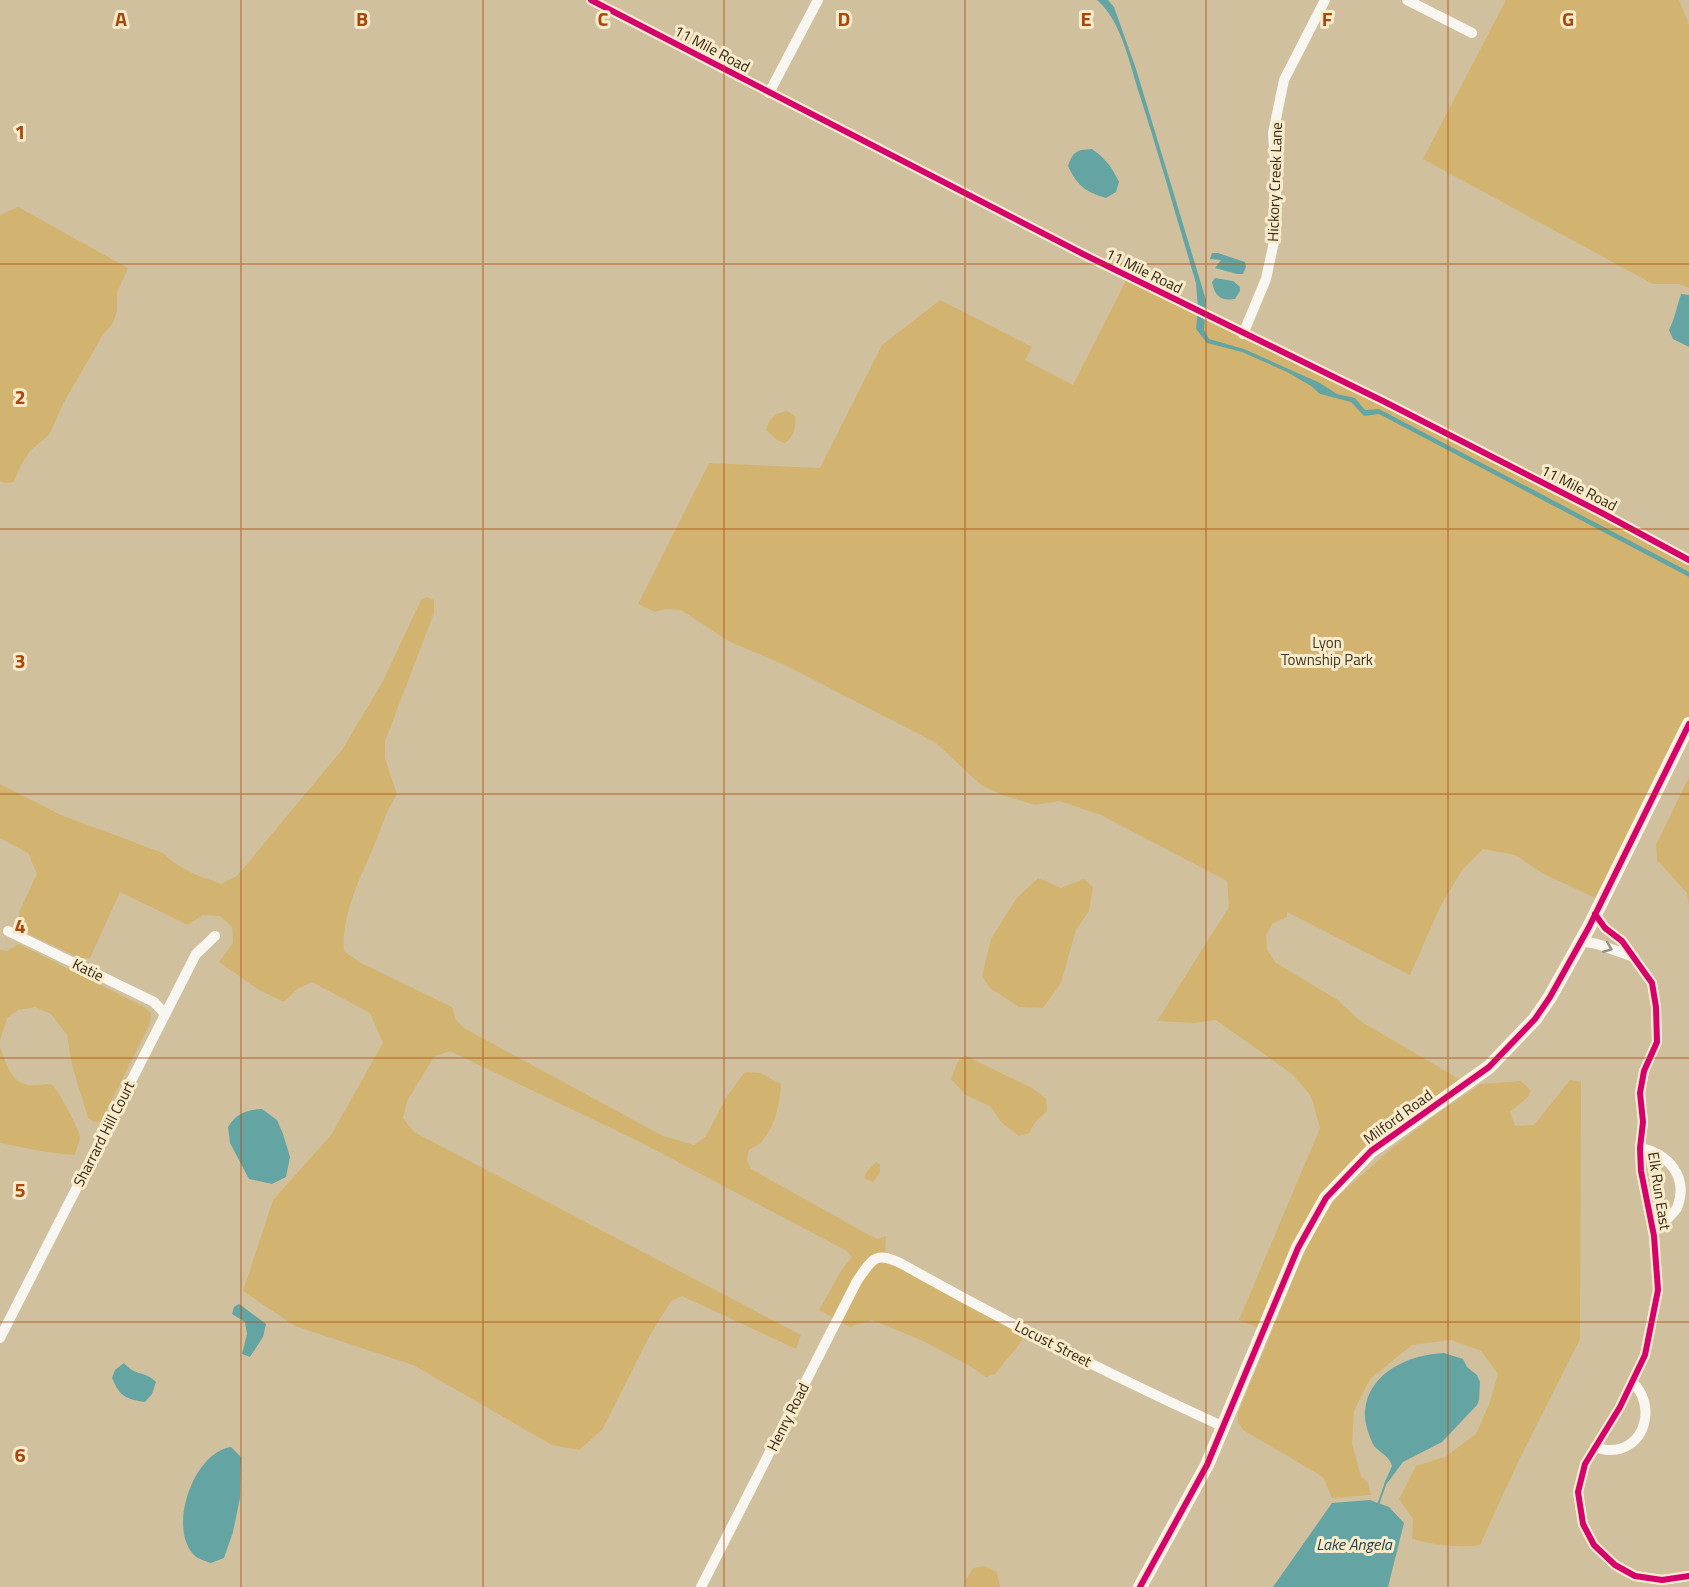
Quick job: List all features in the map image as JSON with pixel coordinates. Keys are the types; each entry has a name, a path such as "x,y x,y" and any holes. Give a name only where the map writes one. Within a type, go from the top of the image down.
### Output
{"street":[{"name":"11 Mile Road","path":"591,0 1211,318 1385,402 1689,560"},
{"path":"769,93 818,0"},
{"name":"Hickory Creek Lane","path":"1244,334 1266,279 1276,231 1273,133 1284,81 1326,0"},
{"path":"1407,0 1472,33"},
{"name":"Milford Road","path":"1140,1587 1207,1465 1298,1248 1326,1198 1371,1151 1489,1067 1508,1050 1535,1019 1550,998 1581,941 1689,724"},
{"name":"Elk Run East","path":"1595,914 1605,928 1622,941 1652,983 1656,1007 1657,1042 1644,1071 1640,1093 1643,1122 1640,1148 1641,1171 1653,1231 1658,1290 1645,1355 1620,1407 1585,1464 1578,1492 1583,1524 1594,1545 1615,1565 1635,1576 1662,1580 1689,1576"},
{"name":"Katie","path":"8,932 154,1002 165,1014"},
{"name":"Sharrard Hill Court","path":"0,1338 196,954 215,936"},
{"path":"1581,941 1597,944 1634,958"},
{"name":"Elk Run East","path":"1640,1148 1665,1156 1676,1167 1682,1184 1682,1195 1677,1207 1670,1217 1653,1231"},
{"name":"Locust Street","path":"885,1256 1063,1350 1163,1400 1224,1427"},
{"name":"Henry Road","path":"701,1587 857,1281 872,1261 885,1256"},
{"path":"1595,1447 1610,1450 1621,1447 1630,1444 1641,1432 1645,1424 1646,1405 1639,1388 1632,1382"}],"green space":[{"path":"1506,0 1679,0 1689,24 1689,288 1679,284 1653,284 1423,159"},
{"path":"18,207 128,268 117,293 117,311 113,323 102,336 63,404 49,435 30,451 14,482 6,483 0,481 0,215"},
{"name":"Lyon Township Park","path":"1128,277 1689,560 1689,725 1602,901 1542,873 1515,855 1483,849 1462,870 1440,907 1410,975 1287,912 1287,917 1273,923 1266,935 1267,950 1276,963 1338,1000 1360,1021 1466,1083 1371,1151 1326,1198 1264,1330 1239,1320 1320,1128 1311,1096 1292,1074 1216,1020 1194,1023 1157,1021 1229,907 1227,881 1101,815 1060,801 1035,805 1002,795 981,785 936,743 787,666 730,642 681,610 666,609 655,612 638,604 709,463 820,468 882,345 940,300 1032,347 1025,360 1073,385"},
{"path":"787,411 795,416 795,424 792,435 785,443 777,440 766,430 773,417"},
{"path":"427,597 434,600 434,613 385,741 385,758 397,794 349,908 344,951 359,962 452,1007 456,1020 464,1028 663,1136 694,1145 706,1136 727,1096 745,1072 760,1073 781,1084 778,1107 770,1129 761,1142 749,1150 747,1160 751,1169 869,1235 878,1239 886,1236 885,1256 1027,1331 995,1374 986,1377 923,1341 872,1320 850,1327 819,1310 841,1271 852,1257 847,1251 640,1142 450,1051 434,1057 407,1101 403,1118 414,1132 801,1335 796,1349 682,1296 671,1301 649,1337 602,1430 579,1450 552,1445 413,1365 295,1326 243,1291 273,1200 331,1135 383,1043 370,1013 312,982 297,989 284,1002 259,990 219,962 233,943 232,927 220,916 203,915 188,925 120,892 90,958 79,958 20,930 19,912 37,874 28,853 0,838 0,784 61,815 163,853 183,868 221,884 237,876 342,750 383,681 421,600"},
{"path":"1689,777 1689,905 1687,893 1657,860 1656,845"},
{"path":"1038,878 1061,888 1084,879 1093,887 1089,911 1076,930 1061,983 1043,1008 1019,1007 990,988 982,976 991,939 1016,899"},
{"path":"19,944 144,1007 151,1013 150,1023 101,1122 94,1122 88,1118 72,1065 67,1035 51,1014 35,1007 18,1010 7,1018 0,1041 0,950 7,951"},
{"path":"0,1047 9,1069 23,1084 50,1085 56,1089 80,1136 75,1155 0,1143"},
{"path":"966,1056 1032,1088 1046,1099 1047,1111 1036,1121 1029,1133 1019,1136 1001,1122 991,1107 966,1095 951,1079 958,1061"},
{"path":"1570,1080 1581,1082 1580,1339 1518,1462 1480,1545 1446,1545 1412,1539 1413,1519 1399,1499 1416,1466 1445,1457 1476,1434 1490,1402 1498,1374 1481,1351 1451,1340 1412,1345 1370,1379 1354,1411 1352,1444 1361,1476 1368,1483 1371,1495 1332,1498 1323,1477 1243,1430 1238,1422 1238,1413 1304,1253 1320,1221 1336,1198 1390,1150 1432,1117 1481,1084 1521,1081 1531,1091 1527,1098 1510,1112 1515,1126 1534,1125"},
{"path":"876,1162 880,1165 880,1172 873,1182 864,1178"},
{"path":"985,1566 997,1572 1000,1587 967,1587 965,1581 973,1568"}],"water":[{"path":"1097,0 1108,0 1114,7 1136,69 1206,300 1204,330 1209,339 1244,349 1320,383 1337,394 1355,398 1365,410 1379,409 1680,567 1689,572 1689,577 1379,414 1364,416 1351,402 1320,394 1287,372 1242,352 1207,343 1196,329 1198,309 1196,283 1129,58 1113,20"},
{"path":"1092,149 1108,163 1119,182 1116,192 1106,198 1083,187 1075,179 1068,166 1076,152"},
{"path":"1212,253 1245,262 1246,267 1243,274 1215,268 1221,260 1210,259"},
{"path":"1215,278 1233,281 1240,287 1235,299 1222,298 1217,294 1212,282"},
{"path":"1681,294 1689,295 1689,347 1673,339 1669,330"},
{"path":"262,1109 277,1120 290,1157 286,1177 272,1184 249,1179 230,1143 228,1127 235,1118 247,1111"},
{"path":"239,1304 266,1324 263,1337 250,1357 242,1354 247,1334 245,1322 232,1314 234,1307"},
{"path":"1444,1353 1463,1359 1467,1367 1477,1375 1480,1382 1477,1405 1442,1442 1403,1462 1385,1486 1392,1466 1374,1445 1369,1435 1365,1415 1368,1397 1374,1386 1393,1368 1418,1357"},
{"path":"124,1363 132,1370 156,1382 152,1394 145,1402 124,1396 115,1384 112,1378 115,1370"},
{"path":"231,1447 241,1457 240,1498 233,1532 224,1558 211,1563 194,1555 186,1543 183,1527 184,1510 188,1492 206,1462 218,1452"},
{"name":"Lake Angela","path":"1370,1500 1389,1507 1404,1523 1388,1587 1273,1587 1332,1503"}],"waterway":[{"path":"1378,1505 1385,1485"}],"cycle path":[{"path":"591,0 1083,254 1385,402 1689,560"},
{"path":"1140,1587 1207,1465 1298,1248 1326,1198 1371,1151 1489,1067 1535,1019 1589,927 1689,724"},
{"path":"1595,914 1605,928 1622,941 1652,983 1656,1007 1657,1042 1644,1071 1640,1093 1643,1122 1640,1148 1641,1171 1654,1236 1658,1290 1645,1355 1620,1407 1585,1464 1578,1492 1583,1524 1594,1545 1615,1565 1635,1576 1662,1580 1689,1576"}]}
